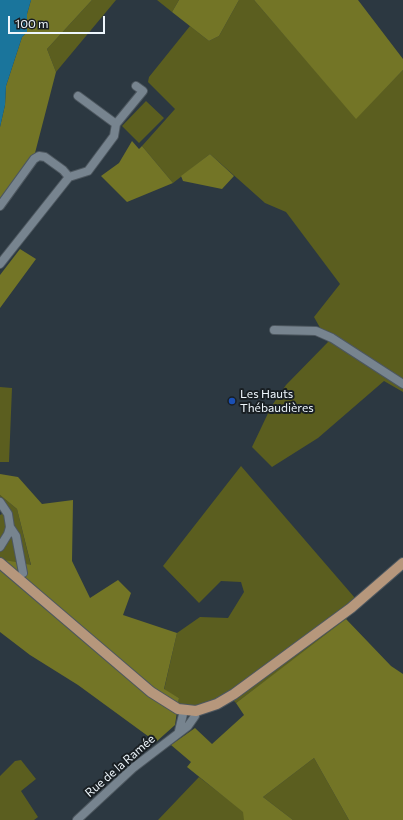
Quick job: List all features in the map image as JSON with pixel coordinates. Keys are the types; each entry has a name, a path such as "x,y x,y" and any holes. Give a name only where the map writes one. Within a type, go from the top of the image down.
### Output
{"main road":[{"path":"0,563 151,692 184,710 196,711 217,704 234,694 351,608 403,563"}],"street":[{"path":"0,264 69,177 88,171 114,136 116,124 143,92 136,86"},
{"path":"78,96 116,124"},
{"path":"0,206 34,158 39,156 45,157 63,170 69,177"},
{"path":"274,330 316,331 332,338 403,384"},
{"path":"0,502 8,514 10,527 8,534 0,547"},
{"path":"10,527 16,536 23,573"},
{"path":"179,731 184,710"},
{"name":"Rue de la Ramée","path":"77,820 133,768 179,731 188,726 196,711"}],"shaded area":[{"path":"31,0 92,0 47,49 56,72 35,153 0,203 0,127 5,105 6,86 22,37 27,32 27,14"},
{"path":"92,0 116,0 56,72 47,49"},
{"path":"157,0 179,0 172,12"},
{"path":"179,0 239,0 219,36 209,41 172,12"},
{"path":"239,0 254,0 356,118 403,70 403,392 384,381 318,438 272,467 252,447 271,407 286,385 328,342 314,317 340,284 286,212 265,203 210,154 173,183 142,146 175,109 148,82 149,77 190,26 209,41 219,36"},
{"path":"254,0 358,0 403,59 403,70 356,119"},
{"path":"146,101 164,118 139,143 122,126"},
{"path":"132,141 139,149 142,146 173,183 127,202 101,176 119,163"},
{"path":"210,154 234,176 222,189 183,181 181,176"},
{"path":"20,249 36,259 0,308 0,275"},
{"path":"0,387 12,388 9,462 0,462"},
{"path":"241,466 361,605 342,623 236,703 227,694 202,707 178,705 179,698 164,690 177,633 200,617 228,618 244,592 241,582 221,581 199,603 163,566"},
{"path":"0,474 18,477 42,504 73,500 72,561 90,598 118,580 131,593 123,615 177,633 164,689 179,698 175,725 156,742 78,685 30,655 0,632 0,559 31,565 17,509 0,495"},
{"path":"0,495 17,509 31,566 0,559 0,515 2,514 0,510"},
{"path":"346,619 391,666 403,674 403,820 349,820 314,758 263,797 293,820 244,820 243,812 187,767 191,762 171,745 195,728 212,744 244,715 236,703"},
{"path":"314,758 349,820 293,820 263,797"},
{"path":"21,760 36,779 21,791 38,817 34,820 0,820 0,776 15,761"},
{"path":"199,777 244,812 244,820 158,820"}],"water":[{"path":"0,0 31,0 27,14 27,32 22,37 6,86 5,105 0,127"}],"place":[{"name":"Les Hauts Thébaudières","path":"232,401"}]}
